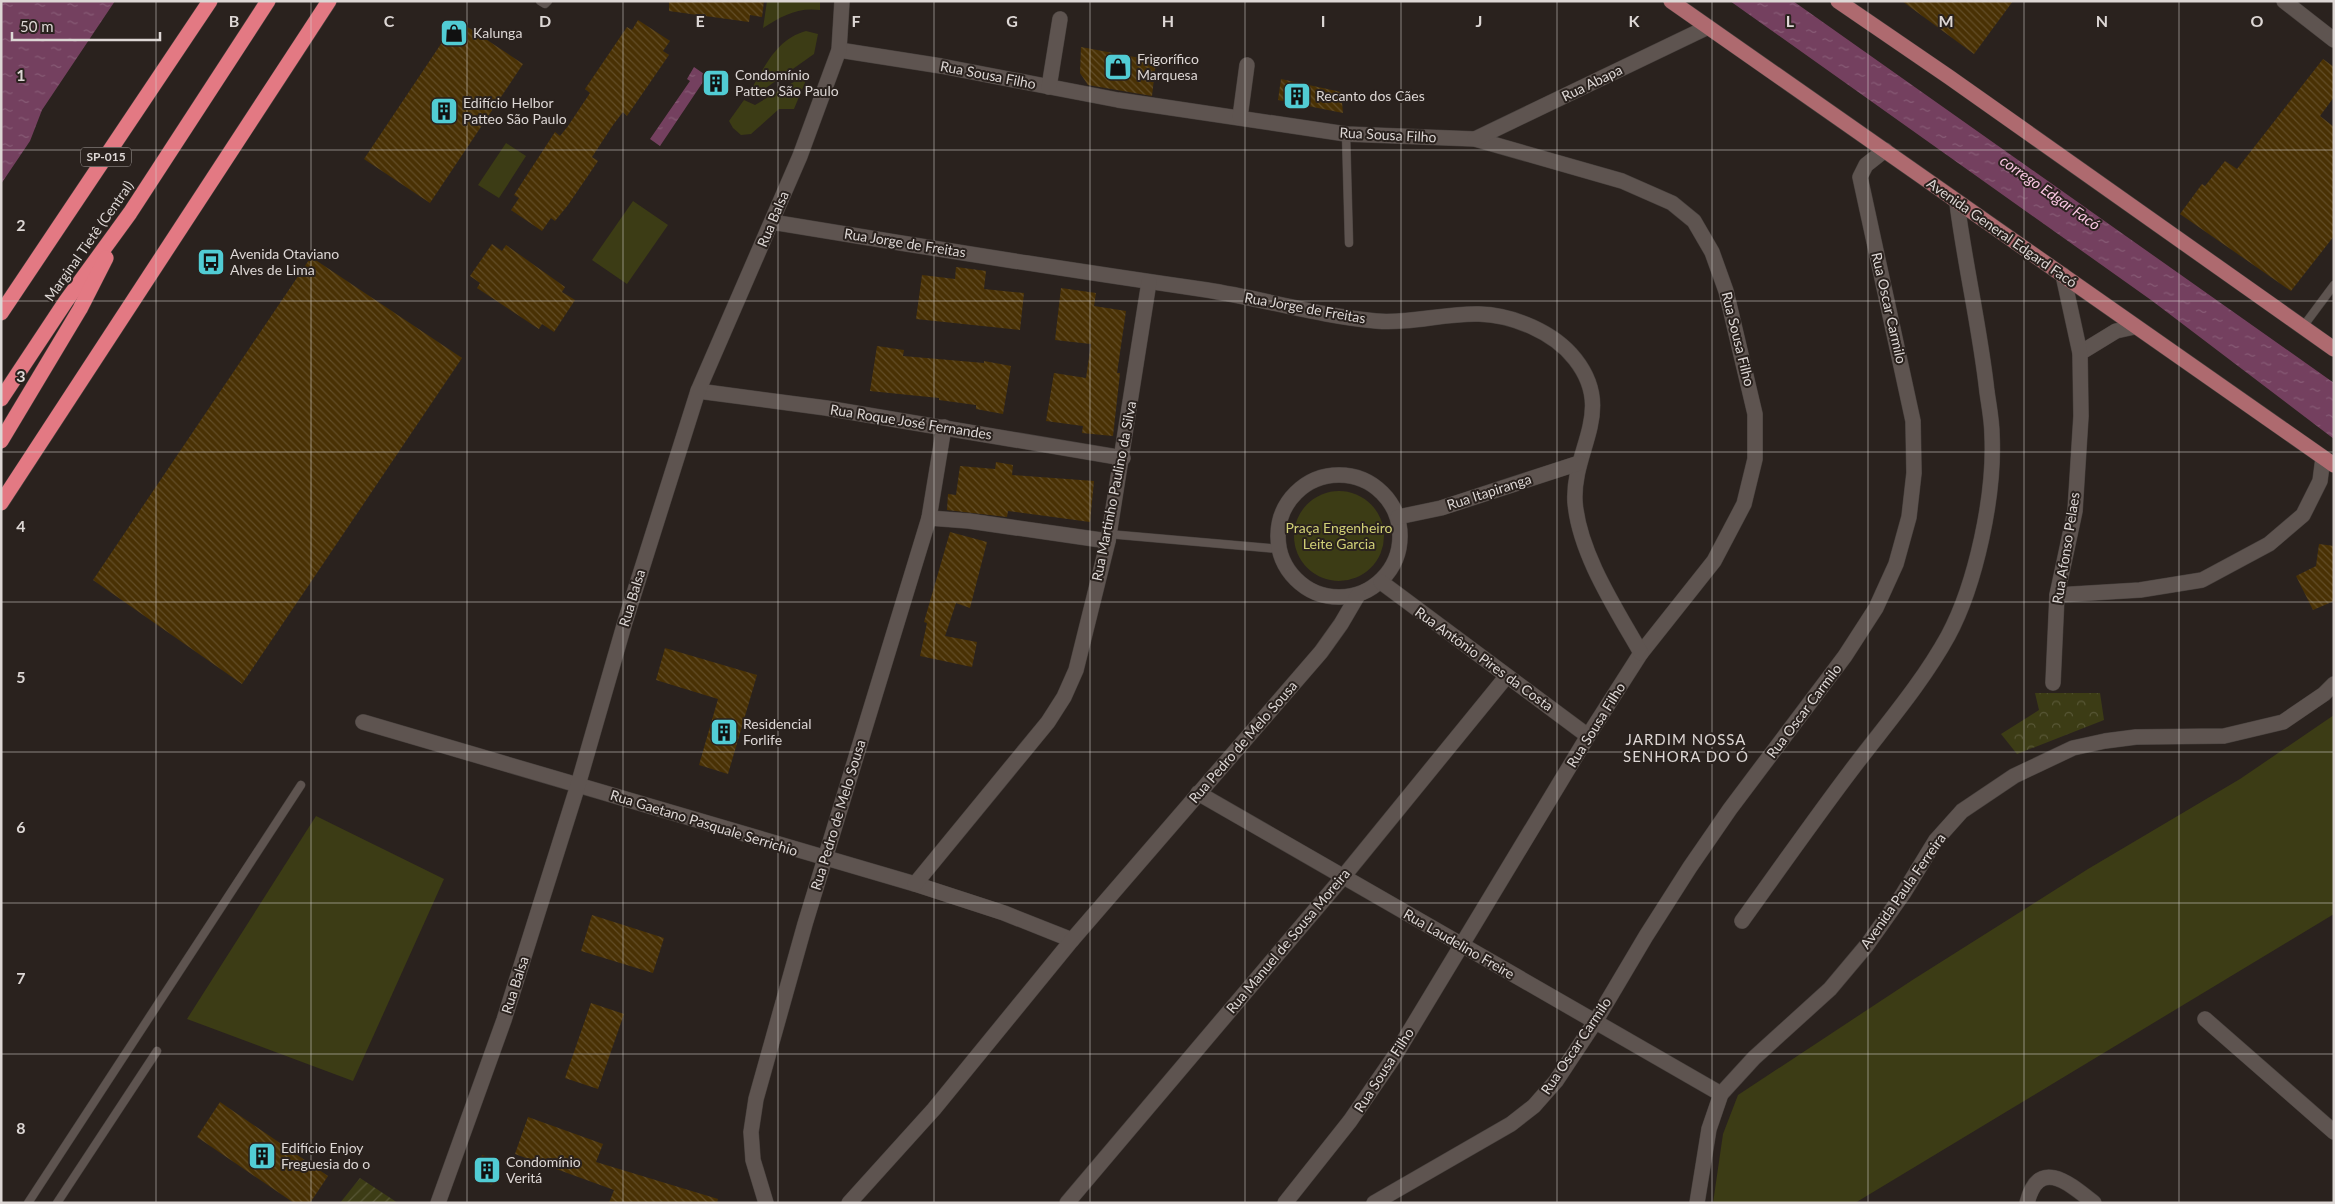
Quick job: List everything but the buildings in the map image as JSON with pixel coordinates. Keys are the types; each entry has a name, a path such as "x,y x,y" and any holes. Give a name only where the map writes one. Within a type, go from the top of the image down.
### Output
{"highway":[{"name":"SP-015","path":"1,313 210,1"},
{"name":"Marginal Tietê (Central)","path":"1,399 66,300 130,213 268,1"},
{"path":"1,502 329,1"},
{"path":"1,441 80,309 130,213"}],"main road":[{"name":"Avenida General Edgard Facó","path":"1671,1 2328,462"},
{"path":"1838,1 1949,77 2334,349"}],"street":[{"name":"Rua Balsa","path":"438,1203 504,1020 578,785 625,622 698,391 800,156 840,50 842,1"},
{"path":"2284,1 2334,40"},
{"path":"1049,87 1060,19"},
{"name":"Rua Abapa","path":"1475,139 1708,27"},
{"name":"Rua Sousa Filho","path":"840,50 941,66 1118,100 1346,134 1475,139 1622,181 1672,203 1694,221 1712,252 1726,292 1755,414 1755,460 1744,504 1714,562 1641,653 1588,736 1394,1057 1350,1122 1285,1203"},
{"path":"1240,117 1248,65"},
{"name":"Rua Oscar Carmilo","path":"1374,1203 1511,1124 1534,1106 1556,1081 1595,1022 1690,867 1730,809 1845,656 1876,608 1896,564 1909,517 1914,473 1913,422 1860,177 1866,165 1885,150"},
{"path":"1742,921 1848,775 1918,684 1948,636 1968,587 1983,527 1992,463 1992,435 1982,351 1957,203"},
{"name":"Rua Jorge de Freitas","path":"772,222 1211,291 1351,318 1382,321 1480,314 1509,320 1537,329 1558,343 1575,359 1584,374 1591,393 1594,411 1591,432 1579,464 1575,501 1590,557 1641,653"},
{"name":"Rua Afonso Pelaes","path":"2053,684 2057,595 2075,511 2081,416 2080,353 2063,275"},
{"name":"Rua Martinho Paulino da Silva","path":"914,884 1048,722 1064,697 1076,670 1108,538 1123,458 1149,282"},
{"path":"2080,353 2116,331 2134,327"},
{"name":"Rua Roque José Fernandes","path":"698,391 826,408 1123,458"},
{"name":"Rua Pedro de Melo Sousa","path":"766,1203 753,1160 751,1132 756,1099 824,859 929,518 944,427"},
{"path":"2057,595 2140,590 2202,580 2269,544 2303,515 2328,462"},
{"name":"Rua Itapiranga","path":"1398,517 1441,508 1579,464"},
{"path":"1327,476 1355,476 1374,484 1389,499 1398,517 1401,534 1399,552 1392,568 1381,582 1358,595 1338,598 1306,589 1289,571 1279,549 1278,528 1284,508 1297,492 1314,480 1327,476"},
{"path":"929,518 1108,538"},
{"name":"Rua Antônio Pires da Costa","path":"1381,582 1506,677 1588,736"},
{"name":"Rua Pedro de Melo Sousa","path":"849,1203 934,1109 1072,940 1321,652 1341,624 1358,595"},
{"name":"Rua Manuel de Sousa Moreira","path":"1067,1203 1343,877 1506,677"},
{"name":"Avenida Paula Ferreira","path":"1697,1203 1708,1129 1721,1094 1754,1058 1830,989 1867,945 1903,894 1936,840 1962,811 2014,776 2073,748 2105,741 2136,738 2224,736 2284,722 2324,694 2334,684"},
{"name":"Rua Gaetano Pasquale Serrichio","path":"362,722 914,884 1004,913 1072,940"},
{"name":"Rua Laudelino Freire","path":"1198,793 1721,1094"},
{"path":"2205,1019 2334,1132"},
{"path":"2026,1203 2038,1180 2044,1177 2053,1177 2068,1182 2094,1203"}],"lane":[{"path":"540,1 545,4 548,1"},
{"path":"1346,134 1349,243"},
{"path":"2302,328 2334,285"},
{"path":"1108,538 1279,549"},
{"path":"28,1203 301,785"},
{"path":"57,1203 157,1051"}],"green space":[{"path":"767,1 820,1 820,10 812,9 790,13 763,28"},
{"path":"806,31 818,34 814,54 756,95 750,91 779,47 787,40"},
{"path":"809,73 794,109 779,109 751,134 741,135 733,128 729,121 744,100 755,105"},
{"path":"506,143 526,156 499,198 478,185"},
{"path":"633,201 668,225 627,284 592,260"},
{"name":"Praça Engenheiro Leite Garcia","path":"1339,491 1356,495 1371,504 1380,519 1384,536 1380,553 1371,568 1356,577 1339,581 1322,577 1307,568 1298,553 1294,536 1298,519 1307,504 1322,495"},
{"path":"2035,693 2100,693 2104,720 2017,754 2001,734 2039,710"},
{"path":"2334,715 2334,914 1855,1203 1713,1203 1723,1134 1738,1095 1914,979 2088,869 2240,779"},
{"path":"316,816 444,879 353,1081 187,1019"},
{"path":"360,1178 398,1203 340,1203"}],"water":[{"path":"1,1 115,1 42,110 30,141 1,184"},
{"name":"corrego Edgar Facó","path":"1730,1 1793,1 2334,383 2334,439 2151,300"},
{"path":"694,67 707,76 660,146 650,139 690,81 687,79"}],"place":[{"name":"Kalunga","path":"454,33"},
{"name":"Frigorífico Marquesa","path":"1118,67"},
{"name":"Condomínio Patteo São Paulo","path":"716,83"},
{"name":"Recanto dos Cães","path":"1297,96"},
{"name":"Edifício Helbor Patteo São Paulo","path":"444,111"},
{"name":"Avenida Otaviano Alves de Lima","path":"211,262"},
{"name":"Residencial Forlife","path":"724,732"},
{"name":"Edifício Enjoy Freguesia do o","path":"262,1156"},
{"name":"Condomínio Veritá","path":"487,1170"}],"district":[{"name":"JARDIM NOSSA SENHORA DO Ó","path":"1686,748"}]}
